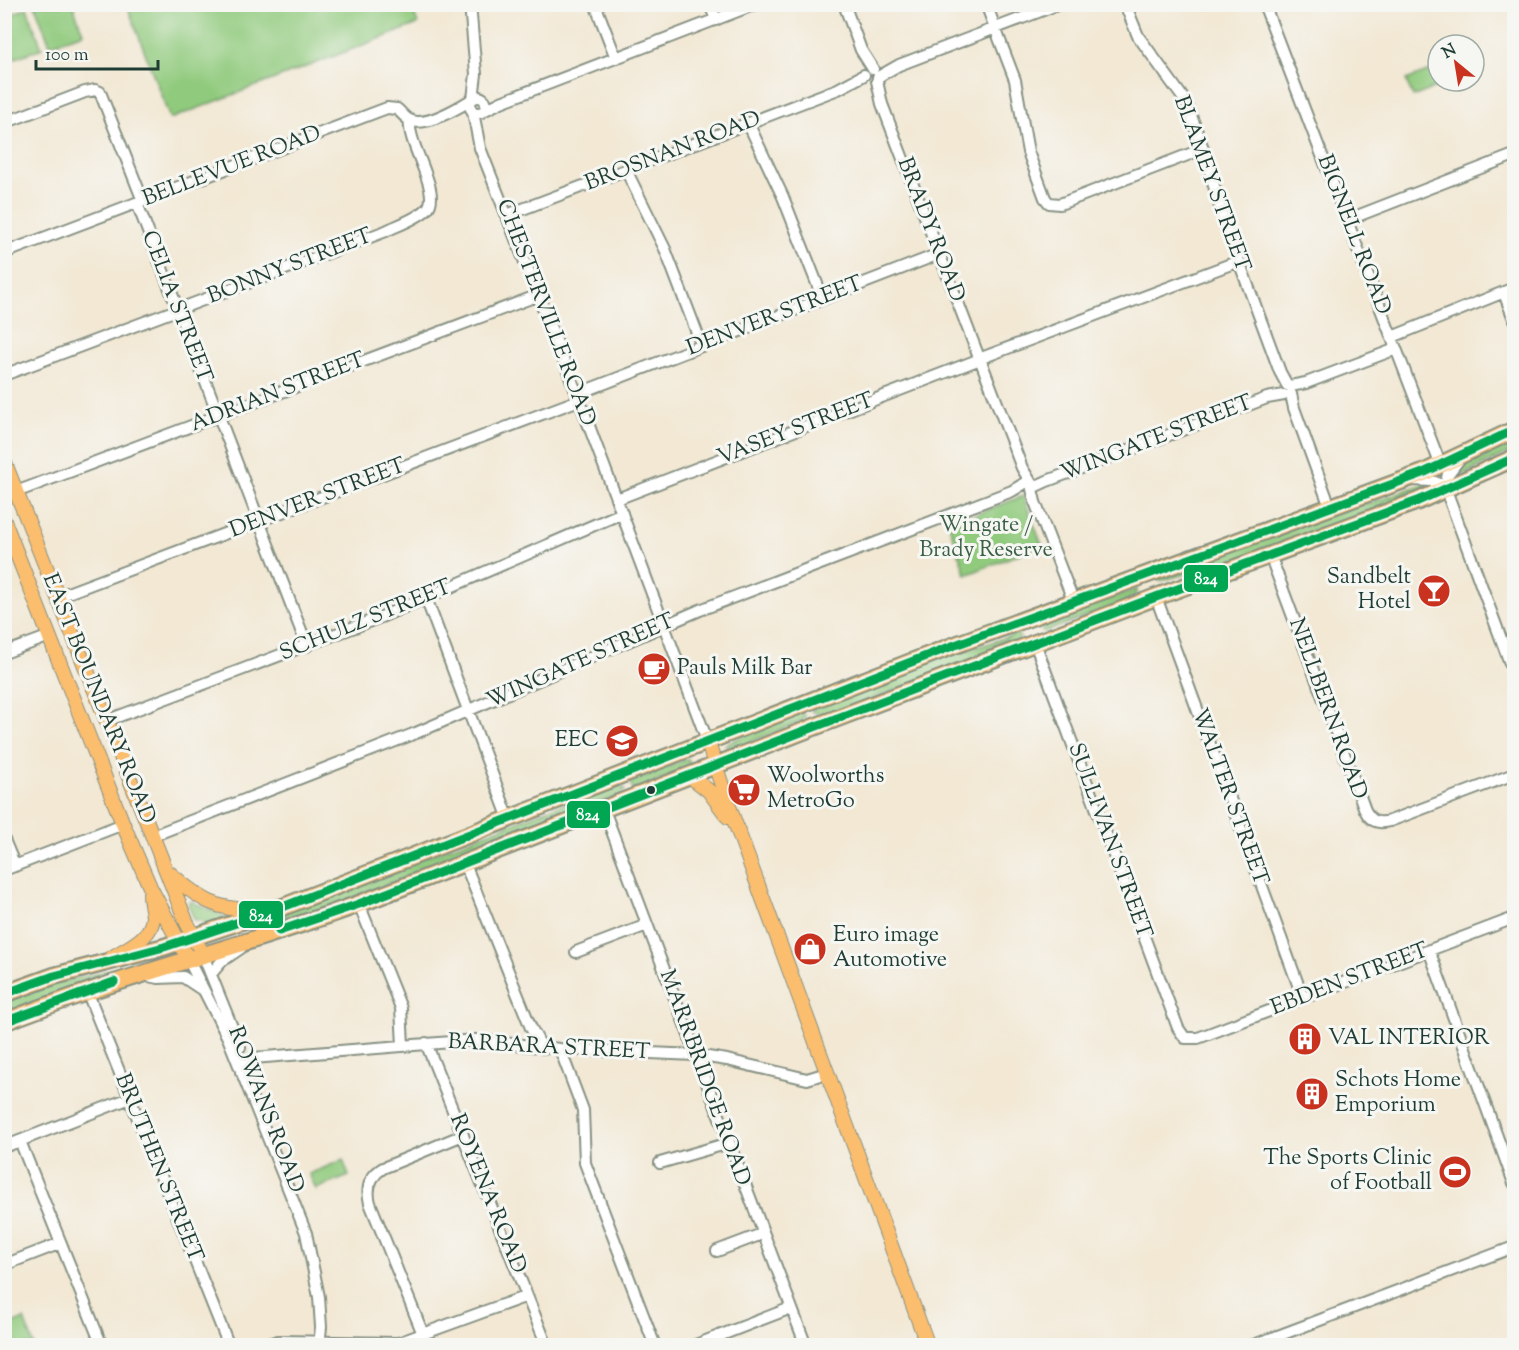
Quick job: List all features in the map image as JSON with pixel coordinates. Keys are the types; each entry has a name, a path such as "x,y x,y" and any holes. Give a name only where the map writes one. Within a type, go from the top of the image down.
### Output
{"highway":[{"path":"4,994 54,976 186,939 275,910 804,702 1073,600 1406,480 1441,466 1515,430"},
{"path":"4,1022 87,991 359,904 814,727 1445,488 1515,458"},
{"path":"1147,573 1156,597"},
{"path":"1026,618 1035,643"},
{"path":"804,702 814,727"},
{"path":"624,774 633,798"}],"main road":[{"name":"EAST BOUNDARY ROAD","path":"4,461 152,836 186,939"},
{"name":"EAST BOUNDARY ROAD","path":"6,526 150,887 186,939"},
{"path":"60,663 80,655"},
{"name":"CHESTERVILLE ROAD","path":"707,740 737,828 928,1346"},
{"path":"690,776 708,791 737,828"},
{"path":"164,868 194,894 222,908 242,911 275,910"},
{"path":"102,964 140,939 150,929 153,916 150,887"},
{"name":"ROWANS ROAD","path":"186,939 195,957"}],"street":[{"name":"CHESTERVILLE ROAD","path":"470,4 478,105 486,158 707,740"},
{"path":"595,4 616,58"},
{"path":"710,4 716,20"},
{"path":"410,120 421,122 457,109 501,102 756,4"},
{"name":"BRADY ROAD","path":"844,4 1073,600"},
{"path":"986,4 1015,80 1028,152 1043,194 1049,203 1060,204 1203,149"},
{"name":"BROSNAN ROAD","path":"507,215 1059,4"},
{"name":"BLAMEY STREET","path":"1125,4 1138,36 1186,102 1203,149 1224,221 1330,507"},
{"name":"BIGNELL ROAD","path":"1264,4 1441,466"},
{"name":"CELIA STREET","path":"4,123 85,92 98,91 103,98 177,310 307,646"},
{"name":"BELLEVUE ROAD","path":"4,253 387,108 397,109 410,120"},
{"name":"BONNY STREET","path":"4,375 386,231 426,210 432,199 409,132 410,120"},
{"path":"748,123 787,206 823,299"},
{"path":"1347,220 1515,156"},
{"path":"626,170 665,249 702,346"},
{"name":"DENVER STREET","path":"57,597 578,397 939,254"},
{"name":"VASEY STREET","path":"617,499 1239,261"},
{"path":"1392,337 1509,290 1515,319"},
{"name":"ADRIAN STREET","path":"16,492 539,295"},
{"name":"WINGATE STREET","path":"152,836 402,739 664,625 1012,491 1047,481 1396,349"},
{"path":"1462,456 1449,474 1445,488 1515,674"},
{"path":"1406,480 1432,481 1445,488"},
{"name":"SCHULZ STREET","path":"106,721 307,646 426,598 622,513"},
{"name":"NELLBERN ROAD","path":"1270,555 1365,810 1371,819 1378,823 1390,821 1515,774"},
{"name":"WALTER STREET","path":"1156,597 1303,998"},
{"path":"426,598 508,819"},
{"path":"4,653 50,636"},
{"name":"SULLIVAN STREET","path":"1035,643 1178,1028 1185,1038"},
{"name":"MARRBRIDGE ROAD","path":"604,810 806,1346"},
{"path":"4,840 10,868 123,824"},
{"path":"465,864 531,1028 542,1048"},
{"path":"359,904 401,1008 403,1045"},
{"name":"EBDEN STREET","path":"1185,1038 1198,1038 1515,918"},
{"path":"576,952 647,925"},
{"path":"211,974 222,961 253,939"},
{"path":"1429,950 1515,1183"},
{"name":"ROWANS ROAD","path":"195,957 211,974 306,1233 318,1288 320,1343"},
{"name":"ROWANS ROAD","path":"195,957 203,991 243,1066"},
{"path":"141,974 158,978 183,977 203,991"},
{"name":"BRUTHEN STREET","path":"87,991 229,1346"},
{"path":"512,1044 531,1037 531,1028"},
{"name":"BARBARA STREET","path":"243,1066 260,1057 476,1040 542,1048 695,1055 727,1060 807,1079 827,1073"},
{"name":"ROYENA ROAD","path":"426,1043 547,1346"},
{"path":"560,1049 583,1110 586,1169 656,1343"},
{"path":"4,1147 130,1098"},
{"path":"423,1334 370,1203 369,1188 372,1177 383,1168 463,1135"},
{"path":"20,1141 102,1346"},
{"path":"660,1163 729,1143"},
{"path":"717,1251 762,1234"},
{"path":"4,1265 61,1243"},
{"path":"1251,1346 1515,1247"},
{"path":"262,1346 278,1341 398,1343 527,1296"},
{"path":"693,1346 791,1308"}],"green space":[{"path":"35,5 73,5 83,33 50,45"},
{"path":"127,5 411,5 418,24 170,119"},
{"path":"27,8 42,48 5,62 5,17"},
{"path":"1426,72 1426,92 1413,97 1406,80"},
{"path":"1514,438 1514,450 1451,481 1461,466 1469,460"},
{"path":"1423,484 1436,488 1227,563 1160,581 1158,578 1299,523 1385,498"},
{"name":"Wingate / Brady Reserve","path":"1023,496 1042,545 966,575 949,525"},
{"path":"1137,589 1137,594 1125,602 1044,632 1038,627 1045,620"},
{"path":"1018,634 1020,639 1013,644 872,699 821,715 811,711 817,704 940,657"},
{"path":"802,711 806,718 804,720 734,749 725,745 746,734"},
{"path":"687,759 692,766 634,792 630,782"},
{"path":"616,787 623,787 625,790 622,794 311,914 288,917 252,927 251,924 562,804"},
{"path":"190,901 229,917 204,926 201,920 194,920 188,903"},
{"path":"129,966 131,970 5,1016 5,1001 46,985"},
{"path":"343,1160 349,1176 316,1189 309,1174"},
{"path":"24,1319 34,1345 5,1345 5,1327"}],"transit line":[{"name":"824","path":"4,994 54,976 164,947 275,910 947,648 1423,473 1514,430"},
{"name":"824","path":"279,931 359,904 814,727 1156,597 1418,501 1514,458"},
{"name":"824","path":"4,1022 114,982"}],"place":[{"name":"Sandbelt Hotel","path":"1434,591"},
{"name":"Pauls Milk Bar","path":"654,669"},
{"name":"EEC","path":"622,741"},
{"name":"Woolworths MetroGo","path":"744,790"},
{"name":"Euro image Automotive","path":"810,949"},
{"name":"VAL INTERIOR","path":"1305,1039"},
{"name":"Schots Home Emporium","path":"1312,1094"},
{"name":"The Sports Clinic of Football","path":"1455,1172"}]}
